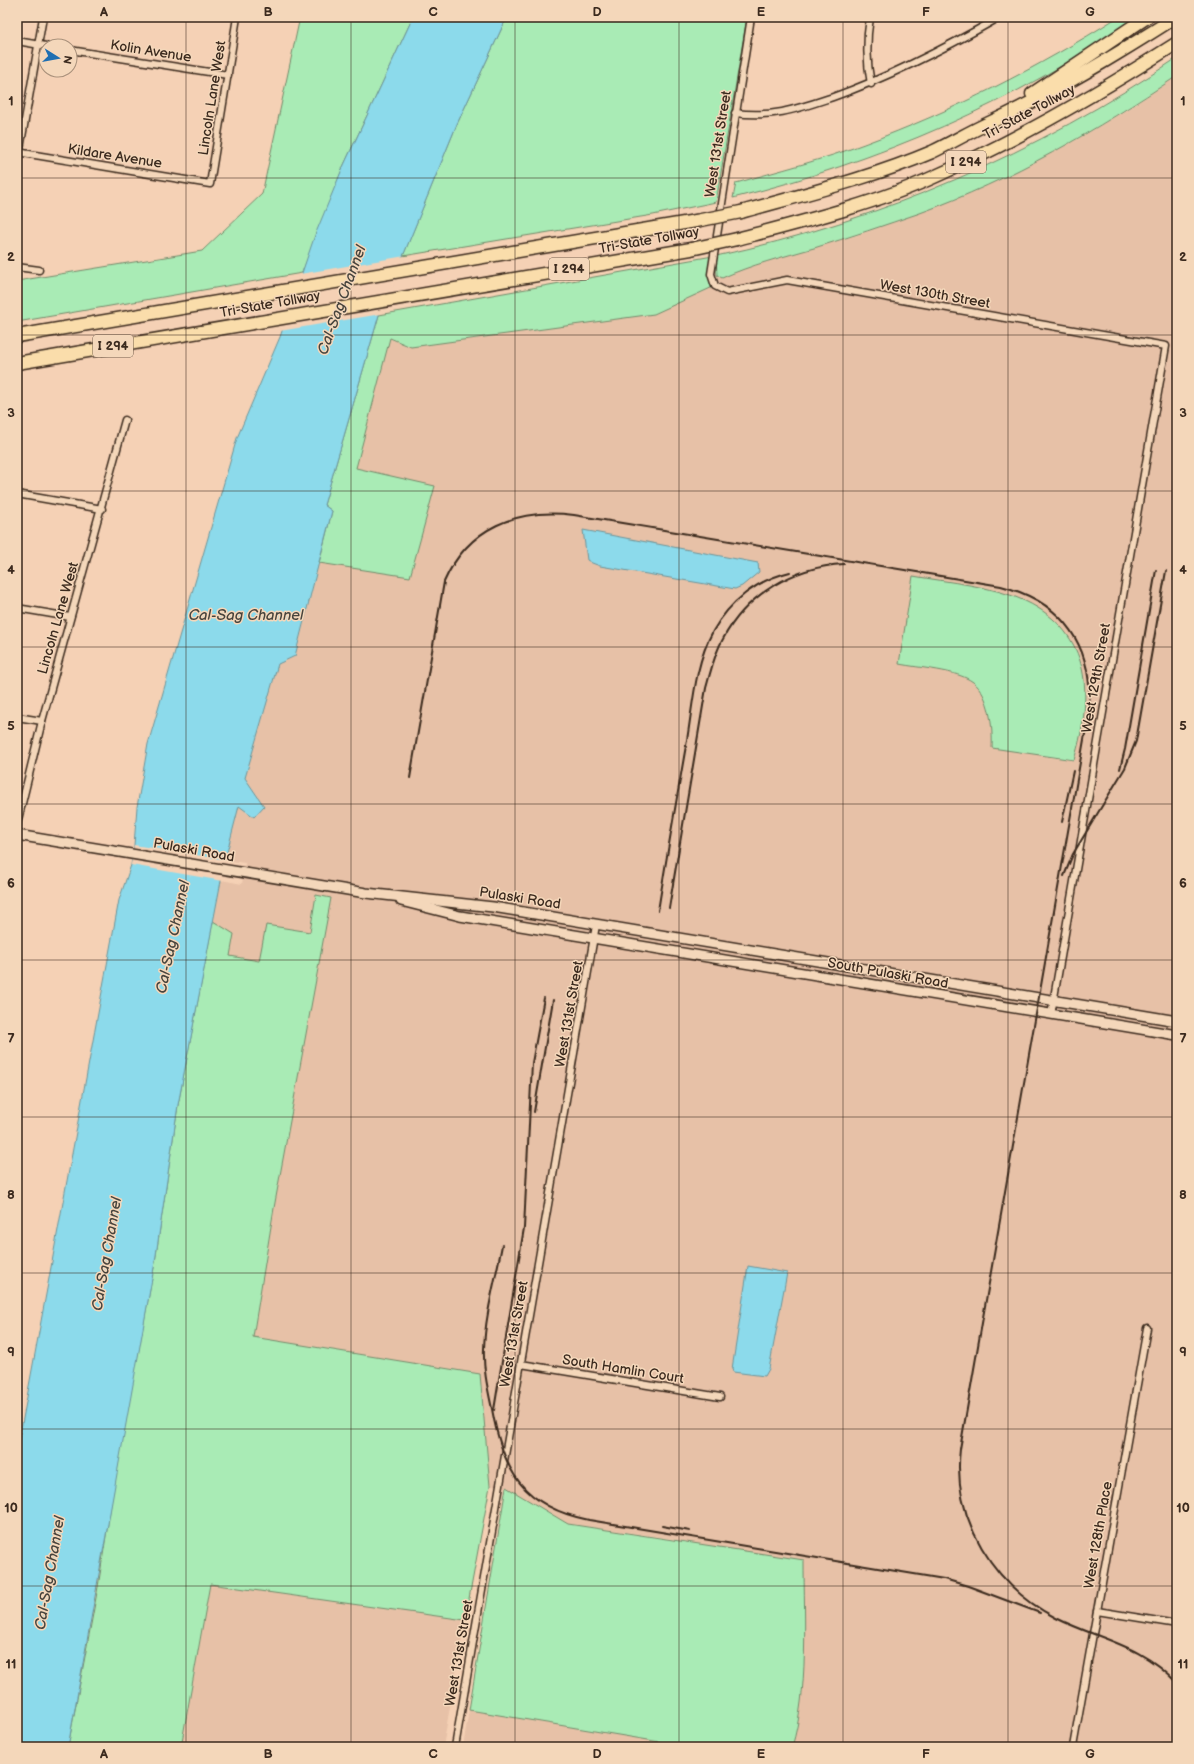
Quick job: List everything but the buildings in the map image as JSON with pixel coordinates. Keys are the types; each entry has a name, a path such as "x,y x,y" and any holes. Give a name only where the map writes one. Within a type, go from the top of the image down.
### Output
{"highway":[{"path":"989,123 1147,17"},
{"name":"Tri-State Tollway","path":"17,336 696,221 741,212 854,180 932,152 1010,114 1102,64 1176,17"},
{"name":"Tri-State Tollway","path":"17,363 446,289 691,249 737,239 856,206 935,177 1013,139 1106,88 1177,43"}],"main road":[{"name":"Pulaski Road","path":"17,835 366,893 463,903 596,924"},
{"name":"Pulaski Road","path":"366,893 460,916 594,938"},
{"name":"South Pulaski Road","path":"596,924 1177,1021"},
{"name":"South Pulaski Road","path":"594,938 1177,1035"}],"street":[{"path":"39,38 43,17"},
{"name":"Lincoln Lane West","path":"210,184 237,17"},
{"name":"West 131st Street","path":"711,274 751,17"},
{"path":"870,17 866,38 866,61 871,84"},
{"path":"735,113 757,116 790,111 871,84 939,52 1000,17"},
{"path":"17,42 38,45 18,152 17,166"},
{"name":"Kolin Avenue","path":"78,51 228,75"},
{"name":"Kildare Avenue","path":"18,152 210,184"},
{"path":"17,267 39,270"},
{"name":"West 130th Street","path":"711,274 715,286 727,292 787,280 1166,346"},
{"name":"West 129th Street","path":"1051,1015 1166,346"},
{"name":"Lincoln Lane West","path":"17,824 70,617 102,509 125,420"},
{"path":"17,494 102,509"},
{"path":"17,608 70,617"},
{"path":"17,717 42,722"},
{"name":"West 131st Street","path":"455,1747 596,924"},
{"name":"West 128th Place","path":"1073,1747 1146,1328"},
{"name":"South Hamlin Court","path":"521,1364 720,1397"},
{"path":"1097,1611 1177,1624"}],"shaded area":[{"path":"1177,76 1177,1747 792,1747 799,1715 804,1624 675,1539 568,1524 506,1487 490,1486 480,1374 253,1337 274,1208 316,895 310,932 260,961 230,956 213,921 221,880 242,884 245,863 225,860 239,805 264,806 245,778 278,663 295,656 332,511 374,332 411,347 654,314 711,274 716,256 722,278 745,268 858,235 958,198 1074,141 1130,108"},
{"path":"210,1584 465,1620 443,1747 181,1747"},
{"path":"469,1710 690,1747 463,1747"}],"green space":[{"path":"300,17 413,17 343,167 302,273 17,322 17,281 202,251 262,194"},
{"path":"507,17 747,17 716,202 653,215 403,256 457,124"},
{"path":"1118,17 1137,17 1091,48 994,103 892,148 840,167 733,198 736,183 848,150 930,117 962,103 1026,71"},
{"path":"1177,58 1177,76 1116,116 1085,134 987,185 954,200 867,231 755,265 722,278 717,275 716,256 838,224 898,203 956,179 1014,153 1070,124"},
{"path":"713,256 715,286 654,314 411,347 390,338 356,468 435,486 410,577 319,563 332,511 324,505 379,315"},
{"path":"913,576 985,588 1013,596 1047,614 1064,630 1075,649 1082,669 1085,690 1084,713 1074,760 992,748 991,722 987,703 979,688 973,682 948,672 899,664"},
{"path":"316,895 331,898 274,1208 253,1337 480,1374 490,1486 465,1620 210,1584 181,1747 68,1747 98,1587 115,1479 155,1262 178,1105 213,921 234,934 230,956 259,961 266,925 310,932"},
{"path":"506,1487 568,1524 804,1560 805,1630 803,1678 801,1702 792,1747 690,1747 469,1710"}],"water":[{"name":"Cal-Sag Channel","path":"413,17 507,17 457,124 379,315 324,505 332,511 295,656 278,664 245,778 264,806 254,817 239,806 225,860 178,1105 155,1262 68,1747 17,1747 17,1451 119,900 131,865 137,807 148,744 237,438 280,337 315,235 343,167"},
{"path":"583,530 758,563 759,572 742,586 735,589 600,566 587,560"},
{"path":"748,1266 787,1273 769,1369 765,1376 733,1372 732,1369"}],"pier":[{"path":"405,256 381,314 280,331 300,274"},
{"path":"134,845 227,860 223,881 131,865"}],"railway":[{"path":"410,778 444,582 454,563 466,547 497,525 514,519 533,515 574,515 1001,586 1023,593 1042,603 1057,615 1070,630 1080,647 1086,666 1089,688 1089,711 960,1449 959,1475 963,1500 971,1525 982,1548 996,1569 1014,1588 1034,1604 1056,1618 1072,1626 1120,1644 1149,1659 1177,1683"},
{"path":"669,908 706,688 720,645 733,623 745,609 758,596 773,586 790,577 807,571 825,566 844,564"},
{"path":"1120,769 1125,749 1156,570"},
{"path":"1064,876 1073,854 1125,768 1136,741 1166,571"},
{"path":"658,911 698,670 707,644 720,620 736,601 766,580 790,572"},
{"path":"1062,822 1073,771"},
{"path":"494,1410 524,1228 532,1063 544,998"},
{"path":"534,1112 553,1000"},
{"path":"502,1245 486,1323 484,1349 485,1372 497,1431 503,1451 510,1468 520,1483 532,1496 548,1506 566,1514 589,1520 944,1579 968,1586 1040,1613"},
{"path":"662,1526 690,1531"}]}
